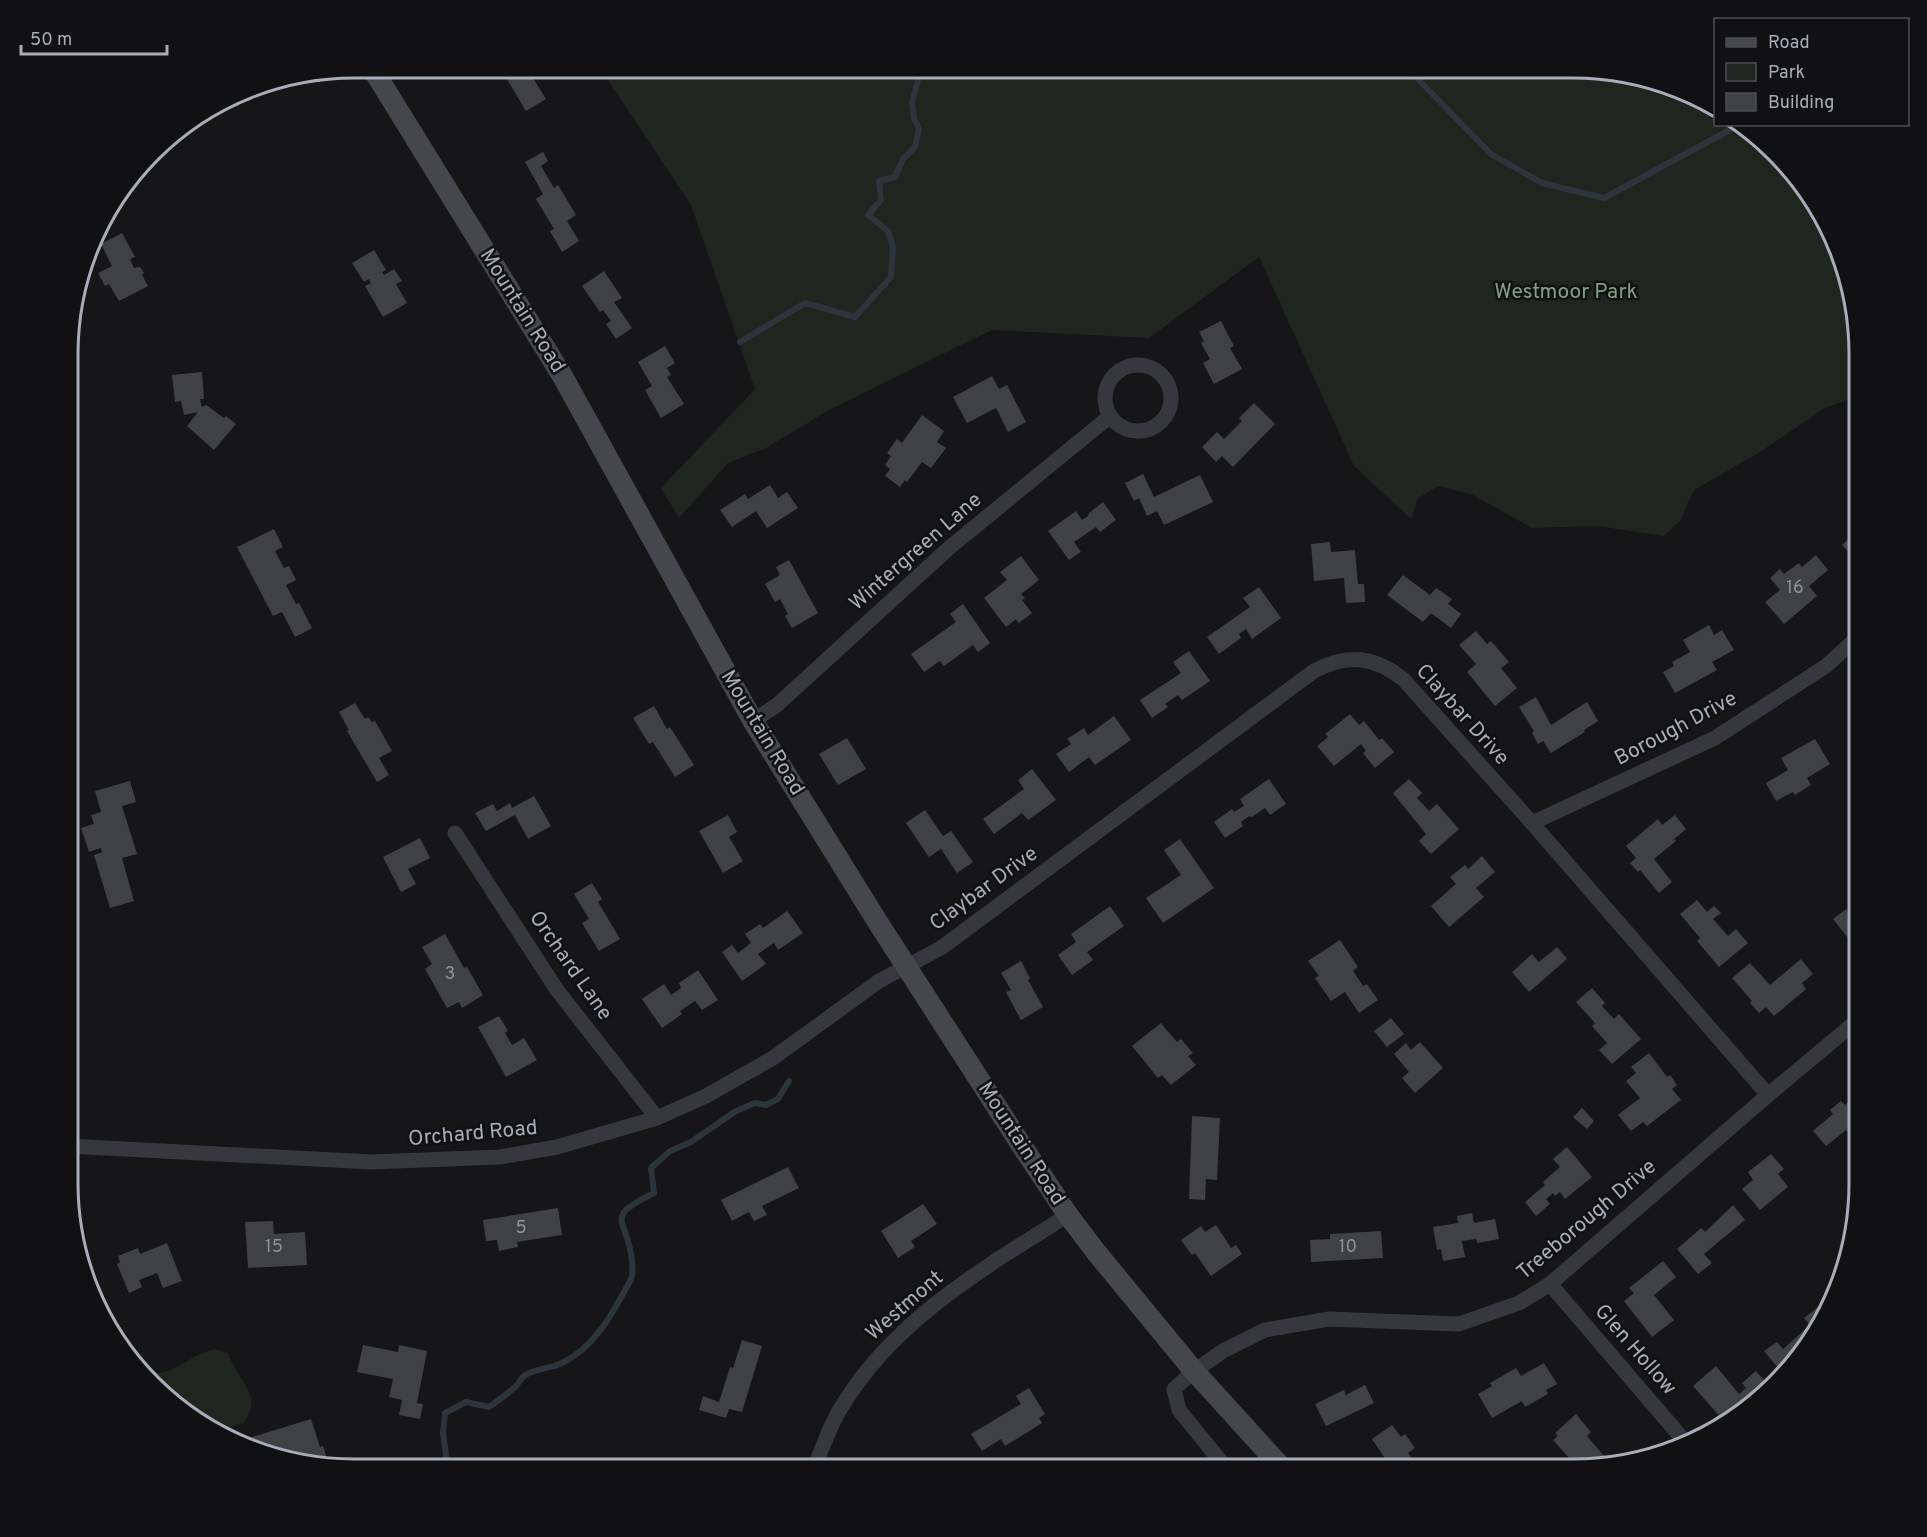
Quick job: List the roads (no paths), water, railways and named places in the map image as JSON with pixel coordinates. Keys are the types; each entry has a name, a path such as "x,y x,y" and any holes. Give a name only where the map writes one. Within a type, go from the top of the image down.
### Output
{"main road":[{"name":"Mountain Road","path":"378,78 563,376 753,721 906,966 1068,1215 1194,1371 1274,1459"}],"street":[{"path":"1136,365 1148,366 1158,371 1166,380 1171,394 1171,406 1166,417 1158,425 1139,432 1128,431 1109,417 1104,399 1106,388 1111,378 1120,370 1136,365"},
{"name":"Wintergreen Lane","path":"753,721 777,705 949,548 1109,417"},
{"name":"Borough Drive","path":"1532,823 1714,738 1826,666 1849,645"},
{"name":"Claybar Drive","path":"906,966 941,948 1314,671 1341,659 1364,660 1374,662 1404,680 1532,823 1768,1095"},
{"name":"Orchard Lane","path":"455,833 557,990 657,1118"},
{"name":"Orchard Road","path":"78,1147 370,1162 500,1157 557,1148 657,1118 706,1096 773,1058 879,981 906,966"},
{"name":"Treeborough Drive","path":"1194,1371 1223,1351 1265,1330 1329,1319 1458,1324 1519,1302 1550,1284 1768,1095 1849,1034"},
{"name":"Westmont","path":"818,1459 841,1407 867,1368 897,1336 930,1307 969,1278 1068,1215"},
{"name":"Glen Hollow","path":"1550,1284 1681,1437"},
{"path":"1194,1371 1174,1389 1179,1410 1219,1459"}],"waterway":[{"path":"740,342 805,303 855,317 891,277 893,247 888,231 868,215 881,200 879,181 895,177 903,159 915,147 919,129 914,119 912,103 918,78"},
{"path":"1417,78 1491,154 1542,183 1604,198 1732,129"},
{"path":"445,1459 443,1433 445,1413 466,1402 489,1407 515,1387 525,1375 558,1365 574,1356 595,1337 603,1326 618,1303 632,1274 630,1247 622,1220 623,1214 628,1208 654,1193 651,1168 670,1151 691,1142 736,1111 755,1103 766,1105 778,1099 789,1081"}],"park label":[{"name":"Westmoor Park","path":"1566,292"}]}
